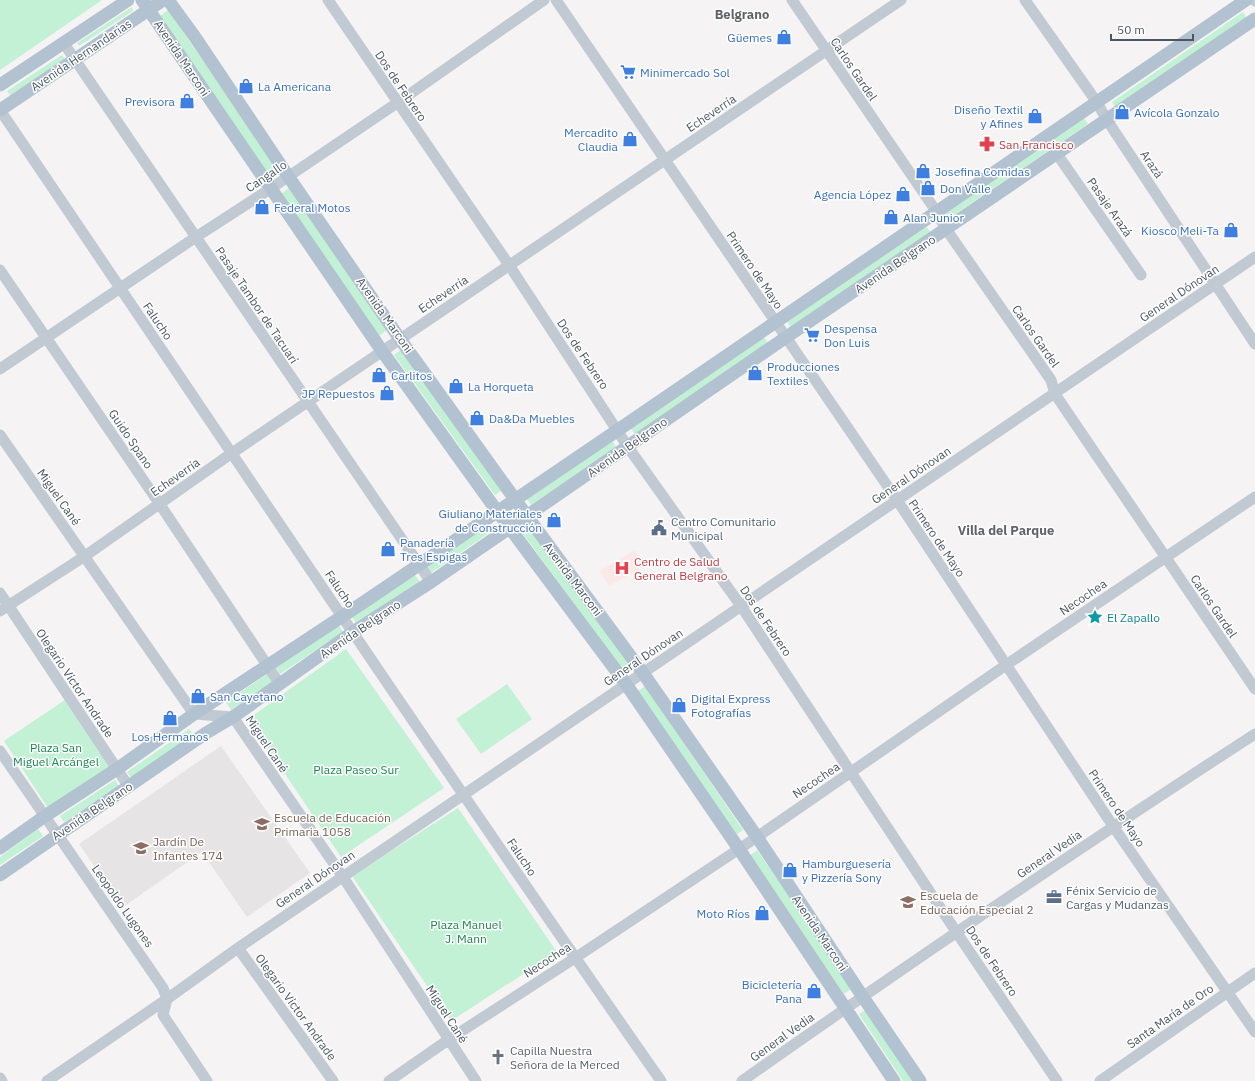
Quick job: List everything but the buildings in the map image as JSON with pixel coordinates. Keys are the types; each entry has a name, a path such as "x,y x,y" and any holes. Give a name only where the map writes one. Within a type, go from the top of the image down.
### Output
{"main road":[{"name":"Avenida Hernandarias","path":"0,84 128,0"},
{"name":"Avenida Hernandarias","path":"0,110 74,59 145,5 163,0"},
{"name":"Avenida Marconi","path":"168,0 195,37 400,339 527,516 643,673 757,837 862,997 920,1081"},
{"name":"Avenida Belgrano","path":"0,848 44,816 117,769 194,714 618,430 1096,101 1246,0"},
{"name":"Avenida Marconi","path":"145,5 382,351 497,511 626,684 739,849 894,1081"},
{"name":"Avenida Belgrano","path":"0,875 353,632 431,582 785,338 1255,19"}],"street":[{"name":"Dos de Febrero","path":"328,0 509,266 628,446 741,606 956,933 1057,1081"},
{"name":"Cangallo","path":"0,369 397,103 544,0"},
{"name":"Primero de Mayo","path":"556,0 785,338 897,500 1113,826 1255,1032"},
{"name":"Carlos Gardel","path":"792,0 936,211 946,229 1051,380 1054,394 1255,689"},
{"name":"Echeverría","path":"4,609 85,556 232,453 901,0"},
{"name":"Arazá","path":"1025,0 1096,101 1255,344"},
{"name":"Pasaje Tambor de Tacuarí","path":"62,42 431,582"},
{"name":"Falucho","path":"0,110 463,794 661,1081"},
{"name":"Pasaje Arazá","path":"1056,154 1141,275"},
{"name":"General Dónovan","path":"47,1081 463,794 1255,257"},
{"name":"Guido Spano","path":"0,270 279,683"},
{"name":"Miguel Cané","path":"0,435 194,714 233,716 342,877 476,1081"},
{"name":"Necochea","path":"389,1081 448,1040 757,837 1006,665 1255,497"},
{"name":"Olegario Víctor Andrade","path":"0,593 4,609 129,787"},
{"name":"General Vedia","path":"742,1081 862,997 1113,826 1255,734"},
{"name":"Leopoldo Lugones","path":"0,751 163,988 167,999"},
{"name":"Olegario Víctor Andrade","path":"238,948 333,1081"},
{"name":"Santa María de Oro","path":"1100,1081 1255,973"},
{"path":"167,999 163,1015 207,1081"}],"shaded area":[{"name":"Centro de Salud General Belgrano","path":"635,550 644,566 609,586 600,571"},
{"path":"221,746 310,873 247,917 202,852 123,907 79,844"}],"green space":[{"path":"0,0 102,0 0,70"},
{"path":"132,7 133,11 79,46 77,43"},
{"path":"168,10 277,168 268,174 160,16"},
{"path":"1243,12 1248,20 1116,109 1112,102"},
{"path":"62,55 66,61 11,97 7,91"},
{"path":"1084,118 1088,124 948,219 944,213"},
{"path":"290,187 388,329 379,336 281,194"},
{"path":"926,226 931,233 791,328 787,321"},
{"path":"763,336 768,343 635,434 630,427"},
{"path":"402,349 503,489 495,495 394,355"},
{"path":"612,440 616,447 531,505 526,498"},
{"path":"487,524 492,531 429,574 424,567"},
{"path":"530,525 631,665 623,671 521,531"},
{"path":"414,574 420,582 357,624 351,616"},
{"path":"338,624 343,632 280,674 275,666"},
{"name":"Plaza Paseo Sur","path":"346,649 444,788 341,857 248,719"},
{"path":"267,674 272,682 231,710 226,702"},
{"path":"507,684 532,719 481,754 456,719"},
{"path":"645,686 743,830 736,835 638,691"},
{"name":"Plaza San Miguel Arcángel","path":"65,700 110,766 48,808 4,741"},
{"path":"189,729 195,737 132,779 127,772"},
{"path":"115,780 119,786 64,822 60,816"},
{"name":"Plaza Manuel J. Mann","path":"458,808 557,952 451,1021 352,876"},
{"path":"38,829 43,836 0,865 0,857"},
{"path":"757,850 852,988 844,994 749,856"},
{"path":"867,1009 914,1081 903,1081 859,1014"}],"place":[{"name":"Güemes","path":"784,37"},
{"name":"Minimercado Sol","path":"628,72"},
{"name":"La Americana","path":"246,86"},
{"name":"Previsora","path":"187,101"},
{"name":"Avícola Gonzalo","path":"1122,112"},
{"name":"Diseño Textil y Afines","path":"1035,116"},
{"name":"Mercadito Claudia","path":"630,139"},
{"name":"San Francisco","path":"987,144"},
{"name":"Josefina Comidas","path":"923,171"},
{"name":"Don Valle","path":"928,188"},
{"name":"Agencia López","path":"903,194"},
{"name":"Federal Motos","path":"262,207"},
{"name":"Alan Junior","path":"891,217"},
{"name":"Kiosco Meli-Ta","path":"1231,230"},
{"name":"Despensa Don Luis","path":"812,335"},
{"name":"Producciones Textiles","path":"755,373"},
{"name":"Carlitos","path":"379,375"},
{"name":"La Horqueta","path":"456,386"},
{"name":"JP Repuestos","path":"387,393"},
{"name":"Da&Da Muebles","path":"477,418"},
{"name":"Giuliano Materiales de Construcción","path":"554,520"},
{"name":"Centro Comunitario Municipal","path":"659,528"},
{"name":"Panadería Tres Espigas","path":"388,549"},
{"name":"Centro de Salud General Belgrano","path":"622,568"},
{"name":"El Zapallo","path":"1095,617"},
{"name":"San Cayetano","path":"198,696"},
{"name":"Digital Express Fotografías","path":"679,705"},
{"name":"Los Hermanos","path":"170,718"},
{"name":"Escuela de Educación Primaria 1058","path":"262,824"},
{"name":"Jardín De Infantes 174","path":"141,848"},
{"name":"Hamburguesería y Pizzería Sony","path":"790,870"},
{"name":"Fénix Servicio de Cargas y Mudanzas","path":"1054,897"},
{"name":"Escuela de Educación Especial 2","path":"908,902"},
{"name":"Moto Ríos","path":"762,913"},
{"name":"Bicicletería Pana","path":"814,991"},
{"name":"Capilla Nuestra Señora de la Merced","path":"498,1057"}],"district":[{"name":"Belgrano","path":"742,14"},
{"name":"Villa del Parque","path":"1006,530"}]}
